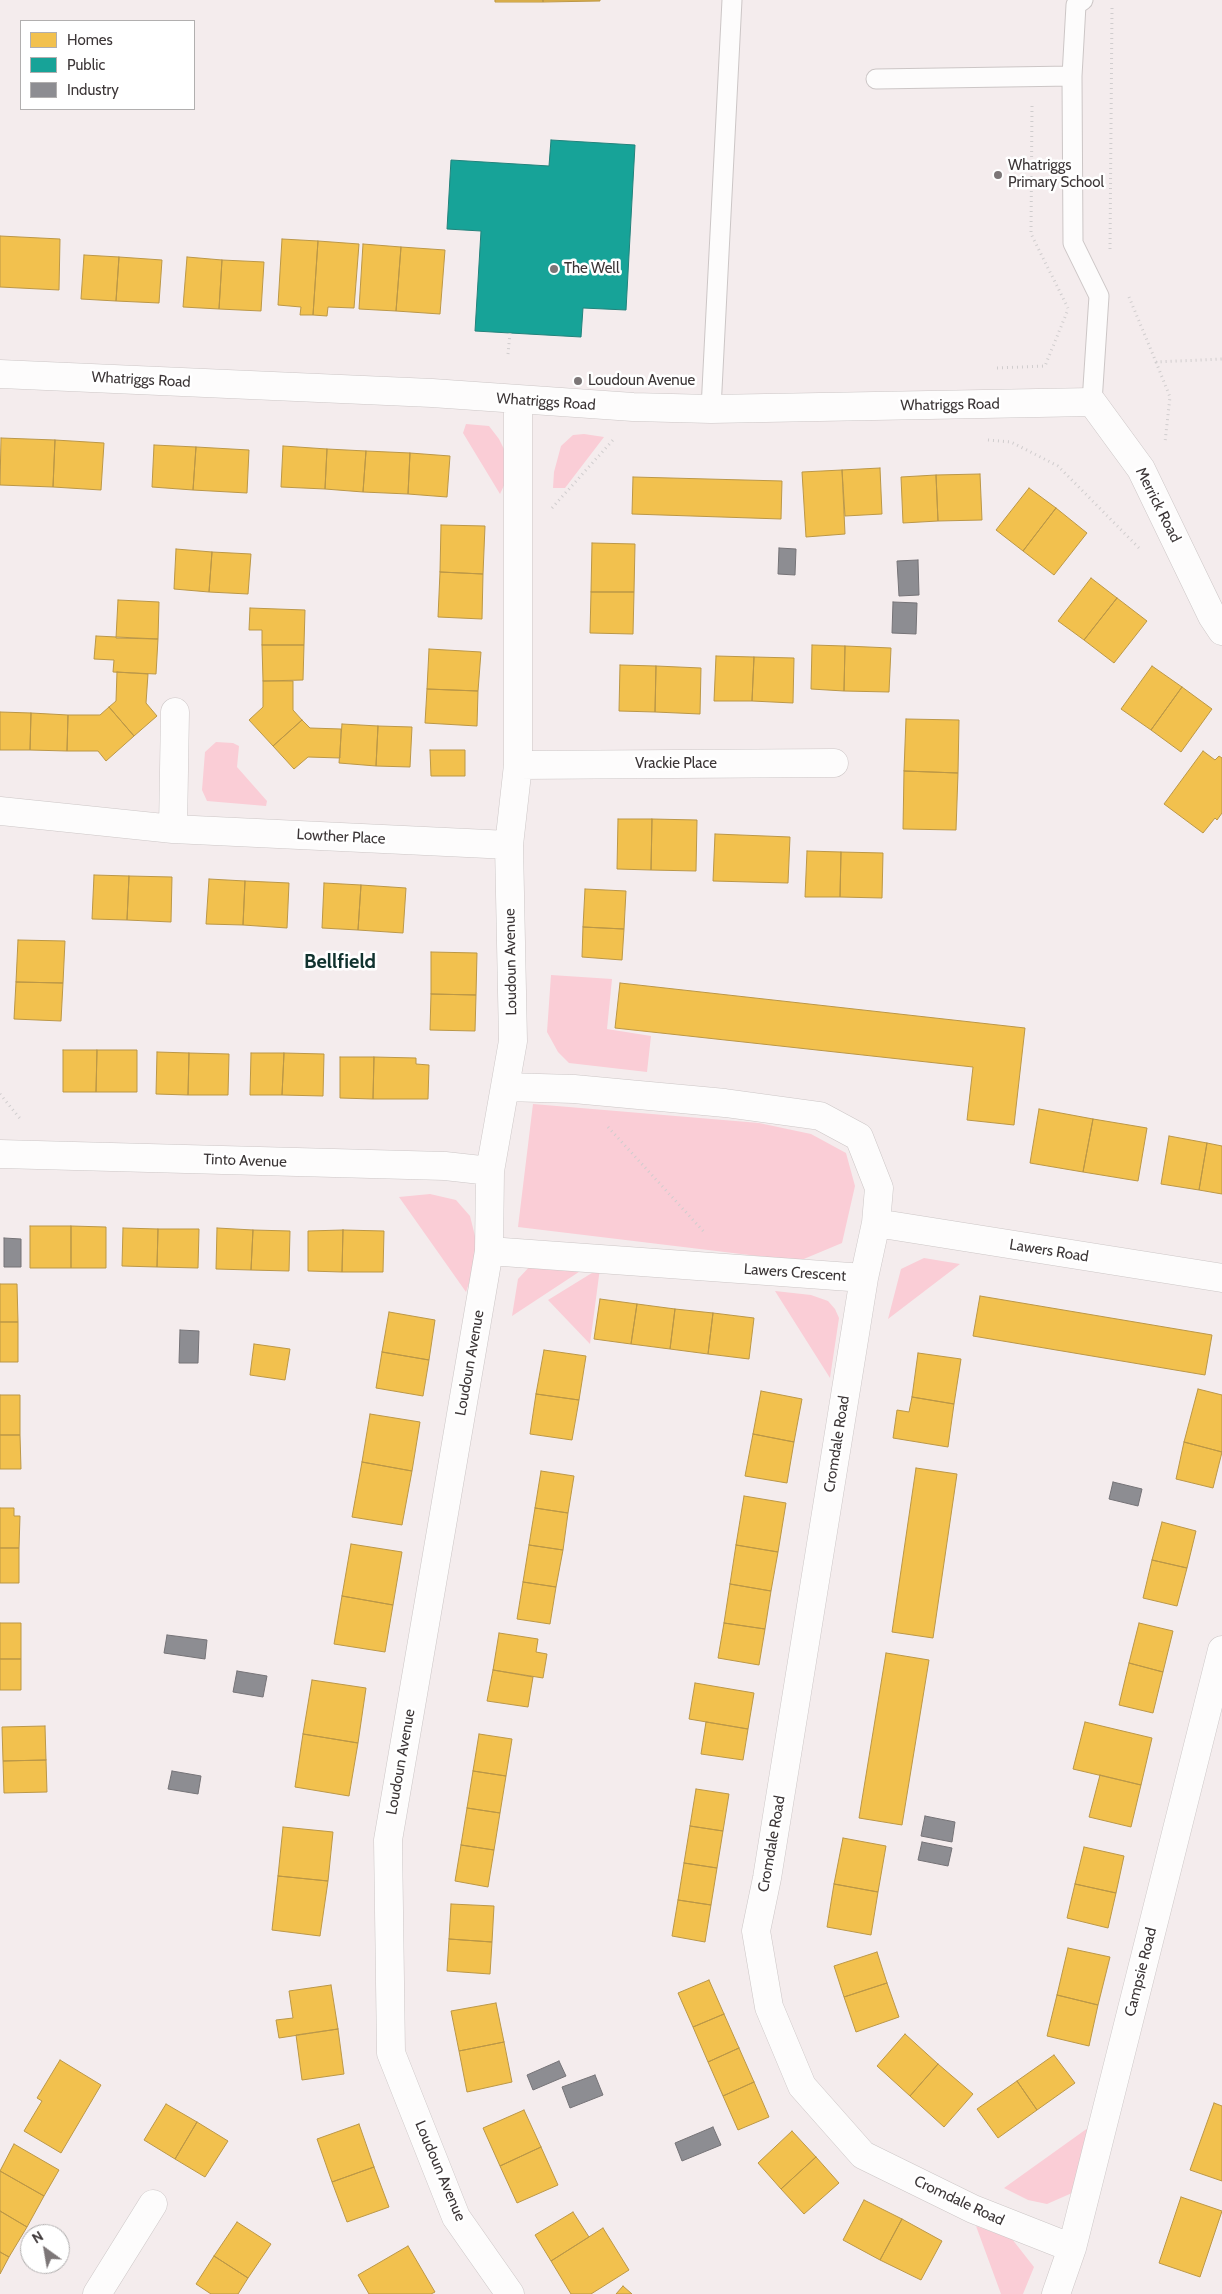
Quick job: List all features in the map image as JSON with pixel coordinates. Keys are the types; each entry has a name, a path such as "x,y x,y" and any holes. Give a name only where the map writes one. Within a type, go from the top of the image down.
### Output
{"street":[{"name":"Whatriggs Road","path":"0,374 432,393 633,407 712,408 1092,402"},
{"name":"Loudoun Avenue","path":"510,2294 456,2217 391,2053 388,1840 490,1251 490,1171 513,1041 509,845 518,765 518,400"},
{"name":"Merrick Road","path":"1092,402 1142,469 1219,616"},
{"path":"173,829 175,712"},
{"name":"Vrackie Place","path":"518,765 834,763"},
{"name":"Lowther Place","path":"0,811 173,829 509,845"},
{"name":"Lawers Crescent","path":"490,1251 864,1278 876,1223 879,1188 859,1137 820,1116 725,1103 574,1089 505,1087"},
{"name":"Tinto Avenue","path":"0,1154 445,1166 490,1171"},
{"name":"Lawers Road","path":"876,1223 1222,1278"},
{"name":"Cromdale Road","path":"864,1278 769,1868 756,1931 769,2007 802,2086 863,2155 973,2209 1072,2248"},
{"name":"Campsie Road","path":"1056,2294 1072,2248 1222,1650"},
{"path":"96,2294 153,2204"}],"lane":[{"path":"712,408 732,0"},
{"path":"1083,0 1076,5 1072,76 1073,243 1099,296 1092,402"},
{"path":"876,79 1072,76"}],"path":[{"path":"1113,0 1110,248 1113,257"},
{"path":"1032,76 1031,234 1068,309"},
{"path":"987,368 1045,366 1068,309 1099,296 1127,291 1156,362 1222,359"},
{"path":"508,354 510,333"},
{"path":"518,531 557,505 619,433"},
{"path":"574,1089 738,1270"}],"shaded area":[{"path":"466,424 489,426 499,439 508,457 508,477 500,494 463,433"},
{"path":"584,434 604,437 565,488 553,488 554,472 561,446 573,435"},
{"path":"216,742 233,743 239,746 237,767 267,801 266,806 207,801 202,790 205,752"},
{"path":"551,975 612,979 607,1029 651,1036 647,1072 569,1063 558,1052 547,1032"},
{"path":"533,1104 759,1123 811,1134 846,1153 855,1186 842,1243 799,1261 518,1227"},
{"path":"430,1194 456,1200 470,1216 476,1240 474,1269 466,1292 399,1197"},
{"path":"924,1258 960,1264 888,1319 901,1269"},
{"path":"531,1265 588,1266 512,1316 518,1279"},
{"path":"600,1268 590,1344 548,1300"},
{"path":"775,1291 811,1295 828,1301 835,1309 839,1318 830,1378"},
{"path":"1099,2120 1072,2193 1047,2204 1028,2200 1004,2188"},
{"path":"976,2226 1012,2239 1034,2267 1023,2294 1001,2294"}],"building: Homes":[{"path":"495,0 543,0 543,2 495,2"},
{"path":"543,0 600,0 600,1 543,2"},
{"path":"0,236 60,239 59,290 0,287"},
{"path":"282,239 318,241 313,315 300,315 301,307 278,305"},
{"path":"318,241 359,244 354,308 328,307 327,316 313,315"},
{"path":"363,244 401,247 396,311 359,309"},
{"path":"401,247 445,250 440,314 396,311"},
{"path":"84,255 119,257 116,301 81,299"},
{"path":"119,257 162,260 159,303 116,301"},
{"path":"187,257 222,260 219,309 183,307"},
{"path":"222,260 264,262 261,311 219,309"},
{"path":"1,438 55,440 53,487 0,485"},
{"path":"55,440 104,443 101,490 53,487"},
{"path":"154,445 196,447 193,490 152,487"},
{"path":"283,446 327,449 325,489 281,487"},
{"path":"196,447 249,450 247,493 193,490"},
{"path":"327,449 366,451 363,492 325,489"},
{"path":"366,451 410,453 408,494 363,492"},
{"path":"410,453 450,456 447,497 408,494"},
{"path":"880,468 882,514 845,516 842,470"},
{"path":"842,470 845,534 806,537 802,472"},
{"path":"980,474 982,520 938,521 936,475"},
{"path":"936,475 938,521 903,523 901,477"},
{"path":"633,477 782,481 781,519 632,514"},
{"path":"1029,488 1056,508 1023,551 996,530"},
{"path":"1056,508 1087,533 1054,575 1023,551"},
{"path":"441,525 485,526 483,574 440,572"},
{"path":"592,543 635,544 634,592 591,592"},
{"path":"176,549 212,552 209,592 174,589"},
{"path":"212,552 251,554 248,594 209,592"},
{"path":"440,572 483,574 482,619 438,617"},
{"path":"1091,578 1117,598 1084,640 1058,621"},
{"path":"591,592 634,592 633,634 590,633"},
{"path":"1117,598 1147,621 1114,663 1084,640"},
{"path":"118,600 159,602 158,639 116,638"},
{"path":"250,608 305,610 304,645 262,645 262,630 249,630"},
{"path":"96,636 158,639 156,674 113,672 114,660 94,659"},
{"path":"262,645 304,645 303,680 263,681"},
{"path":"812,645 845,646 844,691 811,689"},
{"path":"845,646 891,648 889,692 844,691"},
{"path":"429,649 481,652 478,691 427,689"},
{"path":"716,656 754,657 752,701 714,701"},
{"path":"754,657 794,658 793,703 752,701"},
{"path":"620,665 656,666 655,712 619,711"},
{"path":"656,666 701,668 700,714 655,712"},
{"path":"1152,666 1182,687 1151,730 1121,709"},
{"path":"117,672 148,674 146,703 157,716 134,736 109,707 116,701"},
{"path":"263,681 293,681 293,710 302,720 273,746 249,720 263,707"},
{"path":"1182,687 1212,709 1181,752 1151,730"},
{"path":"427,689 478,691 477,726 425,723"},
{"path":"109,707 134,736 106,761 98,751 67,751 68,715 100,715"},
{"path":"0,712 31,713 30,750 0,750"},
{"path":"31,713 68,715 67,751 30,750"},
{"path":"906,719 959,720 958,773 904,771"},
{"path":"302,720 310,728 341,729 340,758 308,757 294,769 273,746"},
{"path":"342,724 378,726 376,766 339,763"},
{"path":"378,726 412,727 410,767 376,766"},
{"path":"430,750 465,750 465,776 431,776"},
{"path":"1203,751 1215,760 1219,756 1222,758 1222,813 1217,820 1215,818 1203,833 1164,804"},
{"path":"904,771 958,773 956,830 903,829"},
{"path":"618,819 652,819 651,870 617,869"},
{"path":"652,819 697,820 696,871 651,870"},
{"path":"715,834 790,837 788,883 713,881"},
{"path":"807,851 841,852 840,897 805,897"},
{"path":"841,852 883,853 882,898 840,897"},
{"path":"94,875 129,876 127,920 92,919"},
{"path":"129,876 172,877 171,922 127,920"},
{"path":"209,879 245,881 243,925 206,924"},
{"path":"245,881 289,883 287,928 243,925"},
{"path":"324,883 361,885 358,930 322,928"},
{"path":"361,885 406,888 403,933 358,930"},
{"path":"585,889 626,891 624,929 583,927"},
{"path":"583,927 624,929 622,960 582,957"},
{"path":"18,940 65,941 63,983 16,982"},
{"path":"431,952 477,953 476,995 431,994"},
{"path":"16,982 63,983 61,1021 14,1019"},
{"path":"620,983 1025,1028 1014,1125 967,1120 973,1067 615,1028"},
{"path":"431,994 476,995 475,1031 430,1030"},
{"path":"63,1050 97,1050 96,1092 63,1092"},
{"path":"97,1050 137,1050 137,1092 96,1092"},
{"path":"157,1052 189,1053 188,1095 156,1094"},
{"path":"189,1053 229,1054 228,1095 188,1095"},
{"path":"251,1053 284,1053 282,1095 250,1095"},
{"path":"284,1053 324,1054 323,1096 282,1095"},
{"path":"340,1057 374,1057 373,1099 340,1098"},
{"path":"374,1057 416,1058 416,1064 429,1065 428,1099 373,1099"},
{"path":"1039,1109 1093,1119 1083,1172 1030,1163"},
{"path":"1093,1119 1147,1128 1138,1181 1083,1172"},
{"path":"1169,1136 1207,1143 1199,1190 1161,1184"},
{"path":"1207,1143 1222,1146 1222,1194 1199,1190"},
{"path":"30,1226 71,1226 71,1268 30,1268"},
{"path":"71,1226 106,1227 106,1268 71,1268"},
{"path":"123,1228 158,1229 157,1267 122,1266"},
{"path":"217,1228 253,1230 251,1270 216,1269"},
{"path":"158,1229 199,1229 198,1268 157,1267"},
{"path":"253,1230 290,1231 289,1271 251,1270"},
{"path":"343,1230 342,1272 308,1271 308,1231"},
{"path":"343,1230 384,1231 383,1272 342,1272"},
{"path":"0,1284 17,1284 18,1322 0,1322"},
{"path":"980,1296 1212,1335 1205,1375 973,1336"},
{"path":"600,1299 637,1304 631,1344 594,1339"},
{"path":"637,1304 675,1309 670,1349 631,1344"},
{"path":"675,1309 713,1313 708,1354 670,1349"},
{"path":"389,1312 435,1320 429,1360 382,1352"},
{"path":"713,1313 754,1318 749,1359 708,1354"},
{"path":"0,1322 18,1322 18,1362 0,1362"},
{"path":"254,1344 290,1349 285,1380 250,1375"},
{"path":"544,1350 586,1356 579,1400 536,1394"},
{"path":"382,1352 429,1360 423,1396 376,1388"},
{"path":"918,1353 961,1359 954,1404 912,1397"},
{"path":"1198,1389 1222,1395 1222,1452 1184,1442"},
{"path":"761,1391 802,1399 794,1442 753,1434"},
{"path":"536,1394 579,1400 572,1440 530,1434"},
{"path":"0,1395 20,1395 20,1435 0,1435"},
{"path":"912,1397 954,1404 948,1447 893,1438 897,1410 909,1412"},
{"path":"370,1414 420,1422 412,1471 362,1462"},
{"path":"753,1434 794,1442 787,1483 745,1476"},
{"path":"0,1435 20,1435 21,1469 0,1469"},
{"path":"1184,1442 1222,1452 1213,1488 1176,1479"},
{"path":"362,1462 412,1471 402,1525 352,1517"},
{"path":"916,1468 957,1474 933,1638 892,1632"},
{"path":"541,1471 574,1476 568,1513 535,1508"},
{"path":"744,1496 786,1503 778,1552 736,1545"},
{"path":"0,1508 14,1508 14,1516 20,1516 19,1548 0,1548"},
{"path":"535,1508 568,1513 563,1550 529,1545"},
{"path":"1162,1522 1196,1531 1187,1568 1152,1560"},
{"path":"351,1544 402,1552 393,1605 342,1596"},
{"path":"529,1545 563,1550 556,1587 523,1582"},
{"path":"736,1545 778,1552 771,1591 730,1584"},
{"path":"0,1548 19,1548 19,1583 0,1583"},
{"path":"1152,1560 1187,1568 1177,1606 1143,1598"},
{"path":"523,1582 556,1587 550,1624 517,1619"},
{"path":"730,1584 771,1591 765,1629 724,1623"},
{"path":"342,1596 393,1605 385,1652 334,1644"},
{"path":"0,1623 21,1623 21,1659 0,1659"},
{"path":"724,1623 765,1629 759,1665 718,1658"},
{"path":"1139,1623 1173,1631 1163,1672 1129,1663"},
{"path":"499,1633 538,1639 536,1652 547,1654 543,1678 493,1670"},
{"path":"886,1653 929,1660 902,1825 859,1818"},
{"path":"0,1659 21,1659 21,1690 0,1690"},
{"path":"1129,1663 1163,1672 1153,1713 1119,1705"},
{"path":"493,1670 533,1677 528,1707 487,1701"},
{"path":"312,1680 366,1688 358,1743 303,1734"},
{"path":"695,1683 754,1693 748,1729 689,1719"},
{"path":"706,1722 748,1729 743,1760 701,1754"},
{"path":"1085,1722 1152,1738 1141,1785 1073,1769"},
{"path":"45,1726 46,1760 3,1761 2,1727"},
{"path":"303,1734 358,1743 349,1796 295,1787"},
{"path":"479,1734 512,1739 506,1776 473,1771"},
{"path":"46,1760 47,1792 4,1793 3,1761"},
{"path":"473,1771 506,1776 500,1813 467,1808"},
{"path":"1100,1775 1141,1785 1131,1827 1089,1817"},
{"path":"696,1789 729,1794 723,1831 690,1826"},
{"path":"467,1808 500,1813 494,1850 461,1845"},
{"path":"690,1826 723,1831 717,1868 684,1863"},
{"path":"283,1827 333,1832 328,1881 278,1876"},
{"path":"843,1838 886,1846 878,1892 834,1884"},
{"path":"461,1845 494,1850 488,1887 455,1881"},
{"path":"1084,1847 1124,1856 1116,1893 1075,1884"},
{"path":"684,1863 717,1868 711,1905 678,1900"},
{"path":"278,1876 328,1881 320,1936 272,1930"},
{"path":"834,1884 878,1892 871,1935 827,1927"},
{"path":"1075,1884 1116,1893 1108,1928 1067,1918"},
{"path":"678,1900 711,1905 705,1942 672,1936"},
{"path":"451,1904 494,1906 492,1942 449,1939"},
{"path":"449,1939 492,1942 490,1974 447,1971"},
{"path":"1068,1948 1110,1957 1098,2005 1057,1995"},
{"path":"877,1952 887,1983 844,1997 834,1966"},
{"path":"709,1980 724,2014 693,2027 678,1993"},
{"path":"887,1983 899,2017 856,2032 844,1997"},
{"path":"331,1985 338,2029 279,2038 276,2020 293,2018 289,1991"},
{"path":"1057,1995 1098,2005 1089,2046 1047,2036"},
{"path":"496,2003 504,2042 459,2051 451,2011"},
{"path":"724,2014 739,2048 708,2062 693,2027"},
{"path":"338,2029 344,2074 302,2080 296,2035"},
{"path":"905,2034 938,2064 910,2096 877,2066"},
{"path":"504,2042 512,2082 467,2092 459,2051"},
{"path":"739,2048 754,2082 723,2096 708,2062"},
{"path":"1054,2055 1075,2083 1037,2110 1017,2081"},
{"path":"60,2060 101,2085 61,2153 24,2131 42,2101 37,2098"},
{"path":"938,2064 973,2094 944,2127 910,2096"},
{"path":"1017,2081 1037,2110 998,2138 977,2109"},
{"path":"754,2082 769,2117 738,2130 723,2096"},
{"path":"1214,2103 1222,2106 1222,2181 1190,2170"},
{"path":"166,2104 197,2122 175,2159 144,2140"},
{"path":"524,2110 541,2147 500,2166 483,2128"},
{"path":"197,2122 228,2141 205,2177 175,2159"},
{"path":"359,2124 374,2167 332,2182 317,2139"},
{"path":"792,2131 816,2157 781,2189 758,2163"},
{"path":"14,2144 59,2170 44,2196 0,2171"},
{"path":"541,2147 558,2185 517,2203 500,2166"},
{"path":"816,2157 839,2183 804,2214 781,2189"},
{"path":"374,2167 389,2207 347,2222 332,2182"},
{"path":"0,2171 44,2196 29,2224 22,2224 0,2211"},
{"path":"1181,2197 1222,2211 1200,2277 1159,2263"},
{"path":"864,2200 902,2219 880,2260 843,2240"},
{"path":"0,2211 22,2224 20,2224 20,2239 9,2257 0,2252"},
{"path":"573,2212 589,2237 551,2261 535,2235"},
{"path":"902,2219 942,2241 921,2280 880,2260"},
{"path":"237,2222 271,2244 248,2278 214,2256"},
{"path":"603,2228 629,2270 591,2294 571,2294 551,2261"},
{"path":"408,2246 435,2292 431,2294 369,2294 358,2275"},
{"path":"0,2252 9,2257 0,2274"},
{"path":"214,2256 248,2278 238,2294 211,2294 196,2284"},
{"path":"623,2286 632,2294 616,2294"}],"building: Public":[{"name":"The Well","path":"551,140 635,145 626,310 583,308 581,337 475,331 481,231 447,229 451,160 549,166"}],"building: Industry":[{"path":"779,548 796,549 795,575 778,574"},
{"path":"918,560 919,595 899,596 897,561"},
{"path":"893,602 917,603 916,634 892,633"},
{"path":"4,1238 21,1239 21,1267 4,1267"},
{"path":"180,1330 199,1331 198,1363 179,1363"},
{"path":"1113,1482 1142,1489 1138,1506 1109,1499"},
{"path":"167,1635 207,1640 205,1659 164,1653"},
{"path":"237,1671 267,1676 263,1697 233,1692"},
{"path":"172,1771 201,1776 198,1794 168,1789"},
{"path":"925,1816 955,1822 952,1842 921,1836"},
{"path":"922,1842 952,1848 948,1866 918,1860"},
{"path":"559,2061 566,2076 533,2090 527,2075"},
{"path":"595,2075 603,2095 570,2108 562,2087"},
{"path":"713,2127 721,2145 682,2161 675,2143"}],"place":[{"name":"Whatriggs Primary School","path":"998,175"},
{"name":"The Well","path":"554,269"},
{"name":"Loudoun Avenue","path":"578,381"}],"district":[{"name":"Bellfield","path":"340,962"}]}
